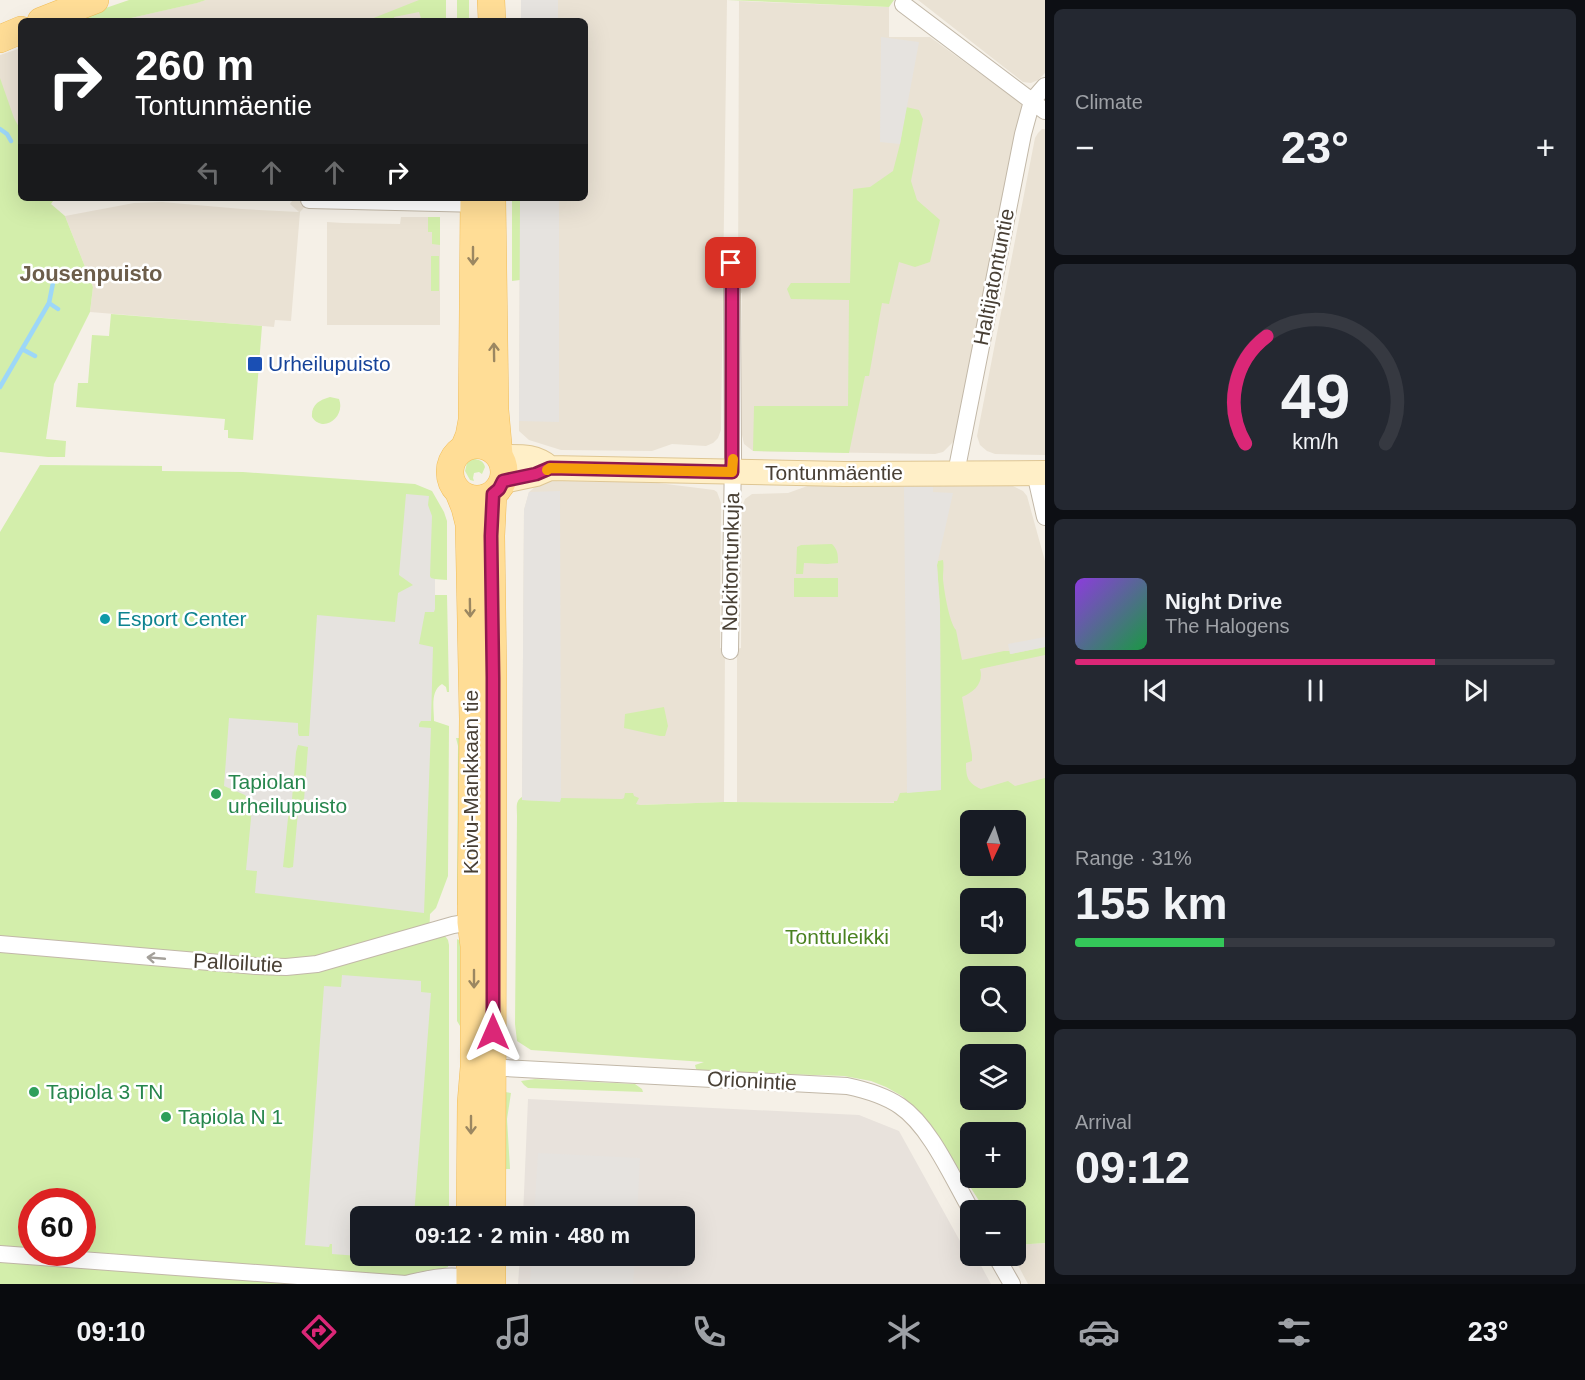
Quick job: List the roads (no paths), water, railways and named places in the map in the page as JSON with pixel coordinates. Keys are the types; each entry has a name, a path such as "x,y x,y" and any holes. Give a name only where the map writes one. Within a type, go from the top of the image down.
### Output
{"main road":[{"path":"61,11 95,0"},
{"path":"473,0 473,18"},
{"path":"491,0 492,18"},
{"path":"0,39 18,31"},
{"path":"464,448 472,420 483,201"},
{"name":"Koivu-Mankkaan tie","path":"470,1206 471,1103 483,1067 493,678 491,536 499,472 483,201"},
{"path":"470,445 483,445 489,447 499,472 487,497 476,499 459,493 451,480 450,472 456,454 470,445"},
{"name":"Koivu-Mankkaan tie","path":"459,493 469,524 473,719 471,921 491,1206"}],"street":[{"path":"903,4 1038,106"},
{"name":"Haltijatontuntie","path":"956,473 1020,146 1045,86"},
{"name":"Nokitontunkuja","path":"730,651 731,263"},
{"name":"Tontunmäentie","path":"499,472 536,474 550,468 844,474 1040,473"},
{"path":"1040,473 1045,517"},
{"name":"Palloilutie","path":"0,944 286,967 317,964 471,921"},
{"name":"Orionintie","path":"483,1067 847,1086 873,1092 900,1106 926,1132 965,1200"},
{"path":"0,1254 405,1284 443,1277 477,1277"},
{"path":"1002,1266 1012,1284"}],"waterway":[{"path":"0,129 11,141"},
{"path":"0,387 49,303 53,283"},
{"path":"49,303 58,309"},
{"path":"22,349 35,356"}],"place":[{"name":"Urheilupuisto","path":"255,364"},
{"name":"Esport Center","path":"105,619"},
{"name":"Tapiolan urheilupuisto","path":"216,794"},
{"name":"Tapiola 3 TN","path":"34,1092"},
{"name":"Tapiola N 1","path":"166,1117"}],"district":[{"name":"Jousenpuisto","path":"91,273"}],"park label":[{"name":"Tonttuleikki","path":"837,937"}]}
